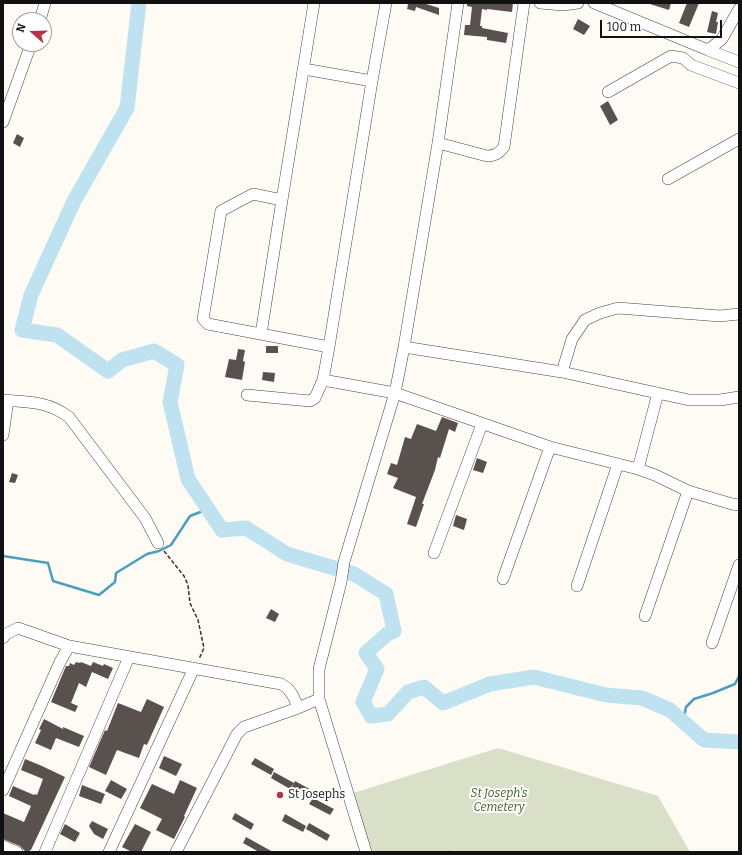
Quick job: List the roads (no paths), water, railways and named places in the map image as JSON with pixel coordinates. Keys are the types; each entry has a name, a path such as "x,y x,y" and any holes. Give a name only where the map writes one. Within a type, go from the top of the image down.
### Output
{"street":[{"path":"262,334 314,3"},
{"path":"247,394 310,401 315,398 323,380 386,3"},
{"path":"366,852 319,699 319,669 344,562 395,393 438,144 458,3"},
{"path":"438,144 487,156 494,156 504,147 524,3"},
{"path":"540,3 563,5 578,3"},
{"path":"594,3 696,46 739,62"},
{"path":"708,50 722,39 739,9"},
{"path":"691,65 696,46"},
{"path":"3,122 28,52"},
{"path":"608,92 670,56 683,58 691,65 739,82"},
{"path":"304,69 372,81"},
{"path":"668,179 739,138"},
{"path":"282,200 253,194 221,210 203,317 204,321 208,324 329,347"},
{"path":"562,372 572,339 585,320 600,313 618,308 720,316 739,314"},
{"path":"404,347 562,372 689,400 720,400 739,397"},
{"path":"323,380 395,393 550,447 655,474 688,491 739,505"},
{"path":"638,469 658,393"},
{"path":"3,435 6,400 26,401 47,405 58,409 69,417 145,518 161,548"},
{"path":"434,553 482,424"},
{"path":"504,579 550,447"},
{"path":"577,586 618,464"},
{"path":"645,616 688,491"},
{"path":"712,643 739,565"},
{"path":"3,638 6,634 18,628 69,646 281,684 288,688 294,696 298,708"},
{"path":"3,790 60,662 69,646"},
{"path":"45,852 129,656"},
{"path":"109,852 194,668"},
{"path":"176,852 237,734 244,727 319,699"},
{"path":"3,846 17,852"}],"waterway":[{"path":"139,3 127,108 74,201 31,295 22,330 57,335 108,371 122,360 154,351 177,365 170,402 188,479 222,530 246,528 287,554 354,574 386,594 394,631 387,634 366,653 377,669 363,702 371,716 388,714 408,692 424,687 443,703 490,684 534,677 606,695 642,698 670,710 704,740 739,742"},
{"path":"3,556 48,563 53,581 99,595 115,582 116,573 147,554 159,551 171,545 190,516 208,509"},
{"path":"683,722 686,707 694,699 735,684 739,676"}],"place":[{"name":"St Josephs","path":"280,795"}],"park label":[{"name":"St Joseph's Cemetery","path":"499,801"}]}
